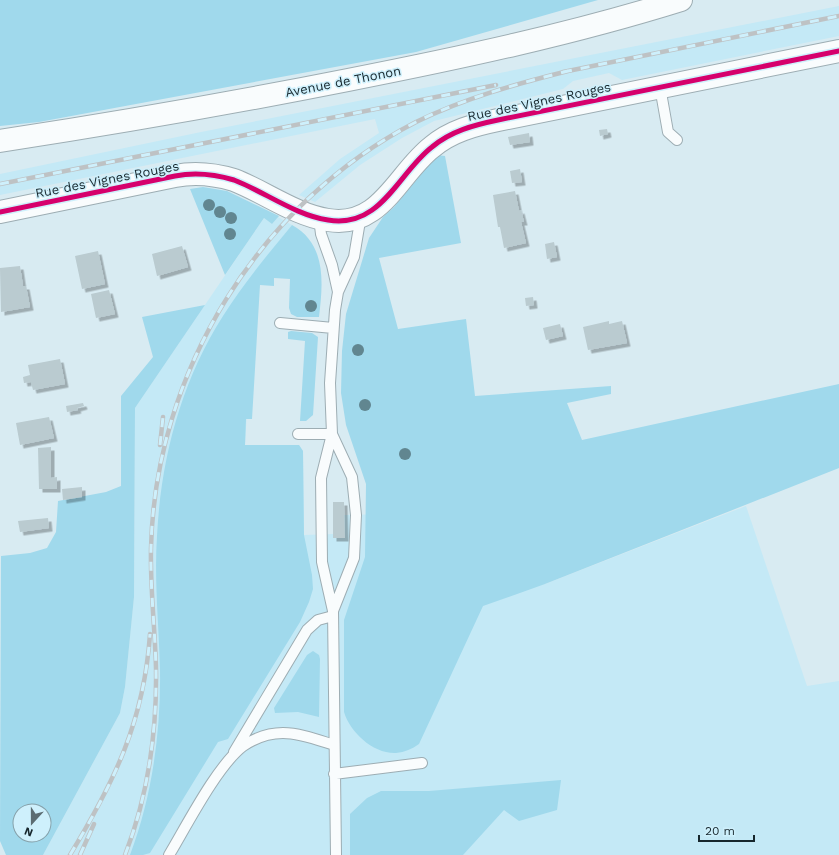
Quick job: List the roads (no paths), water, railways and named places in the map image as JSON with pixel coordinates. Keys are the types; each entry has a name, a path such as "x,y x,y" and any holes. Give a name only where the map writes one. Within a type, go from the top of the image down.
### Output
{"street":[{"name":"Avenue de Thonon","path":"0,141 173,113 380,74 562,33 681,0"},
{"name":"Rue des Vignes Rouges","path":"0,212 175,176 198,174 222,176 319,218 341,221 361,216 381,204 427,151 443,138 480,123 839,52"}],"lane":[{"path":"660,87 668,132 677,140"},
{"path":"336,855 333,613 322,562 320,535 321,478 332,434 330,383 333,328 338,292 354,257 361,216"},
{"path":"319,218 321,234 332,265 338,292"},
{"path":"280,323 333,328"},
{"path":"298,434 332,434"},
{"path":"169,855 197,808 228,762 307,630 318,620 333,613 354,558 356,515 352,477 332,434"},
{"path":"228,762 235,754 252,741 271,734 293,733 334,744"},
{"path":"334,774 422,763"}],"railway":[{"path":"563,72 839,16"},
{"path":"125,855 140,810 145,787 150,763 155,716 156,668 151,578 151,548 157,482 172,419 195,357 226,299 264,246 309,198 360,156 416,122 434,113 510,87 568,71"},
{"path":"0,184 496,85"},
{"path":"160,445 163,417"},
{"path":"70,855 113,776 134,723 147,666 150,634"},
{"path":"80,855 94,824"}]}
